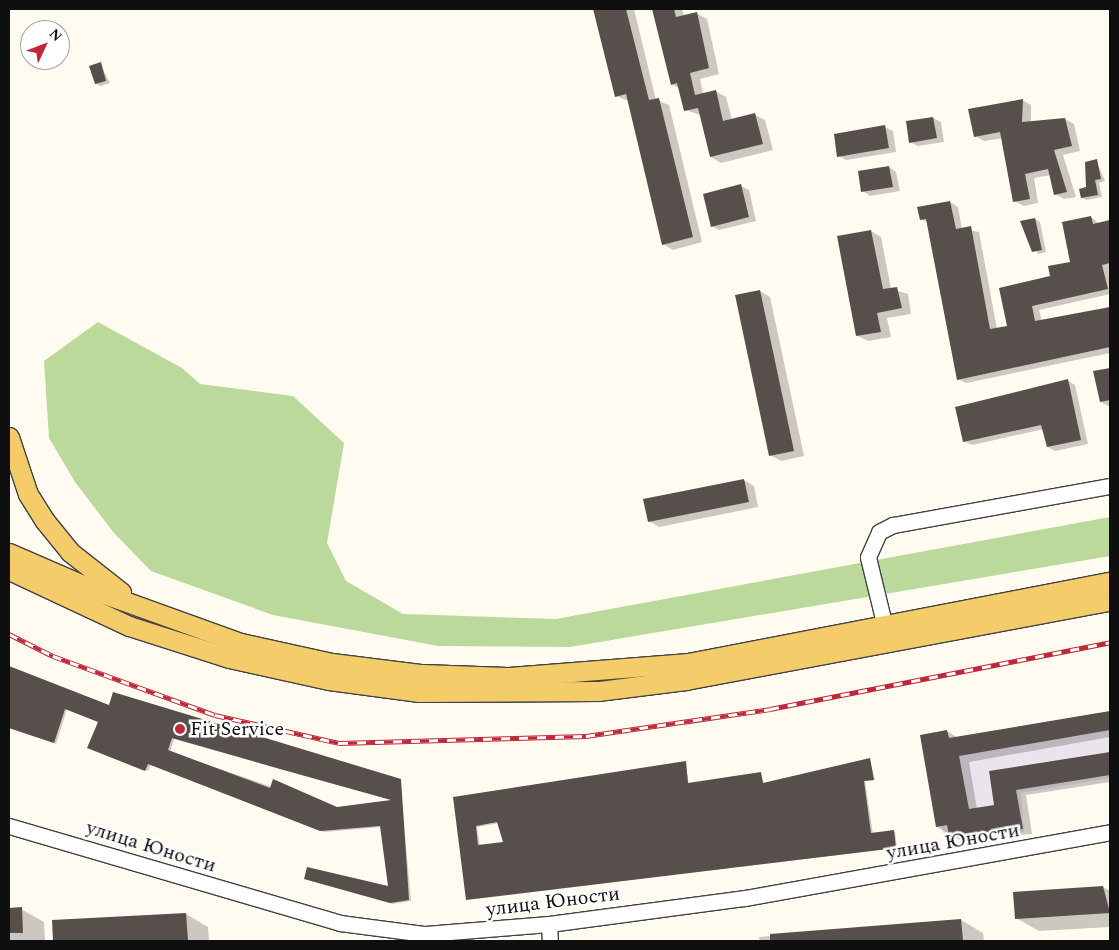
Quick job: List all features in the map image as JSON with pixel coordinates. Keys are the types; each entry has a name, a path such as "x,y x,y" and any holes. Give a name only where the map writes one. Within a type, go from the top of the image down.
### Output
{"main road":[{"path":"9,437 28,494 70,552 110,586 168,617"},
{"path":"9,553 168,617 241,643 332,663 422,674 509,676 688,662 885,627 1110,582"},
{"path":"9,570 129,626 229,658 329,680 419,692 589,692 657,684 1110,601"}],"street":[{"path":"885,627 868,557 879,532 893,525 1110,486"},
{"name":"улица Юности","path":"9,826 340,923 425,934 549,924 754,896 1110,832"},
{"path":"549,924 550,941"}],"shaded area":[{"path":"1110,715 1110,778 1021,793 1024,832 944,840 926,744 948,751"}],"green space":[{"path":"98,322 182,368 200,384 293,396 344,443 327,543 346,581 403,614 556,619 1110,517 1110,556 570,647 438,646 273,615 151,571 114,533 75,482 49,438 44,361"}],"building":[{"path":"593,9 626,9 649,100 659,98 693,237 662,245 626,94 615,97"},
{"path":"652,9 674,9 676,17 697,12 709,68 690,73 695,95 716,90 723,121 755,113 763,144 710,157 698,108 684,111 677,83 671,85"},
{"path":"101,62 106,81 95,84 89,66"},
{"path":"1023,99 1022,122 1065,118 1072,146 1054,150 1067,192 1054,195 1048,169 1025,174 1030,199 1013,202 1000,132 974,137 968,109"},
{"path":"933,117 937,138 909,143 906,121"},
{"path":"885,125 889,148 837,157 834,134"},
{"path":"1097,159 1101,179 1095,180 1098,195 1081,198 1079,189 1086,187 1085,162"},
{"path":"889,166 893,187 861,192 858,171"},
{"path":"741,184 749,217 711,227 703,194"},
{"path":"950,201 956,229 971,226 990,329 1007,326 999,288 1050,276 1048,266 1070,262 1062,222 1091,216 1093,224 1110,220 1110,263 1102,265 1108,289 1032,306 1035,321 1110,307 1110,347 957,380 926,219 920,220 917,207"},
{"path":"1035,218 1042,250 1032,252 1020,221"},
{"path":"871,230 883,289 897,287 902,308 877,313 881,332 856,336 837,236"},
{"path":"760,290 794,451 769,456 735,295"},
{"path":"1110,368 1110,400 1100,402 1093,371"},
{"path":"1068,379 1081,440 1047,447 1041,425 963,442 955,407"},
{"path":"744,479 749,502 648,522 643,499"},
{"path":"9,666 109,705 113,692 401,779 409,900 390,903 304,879 307,867 388,886 380,826 320,831 148,764 145,771 87,748 98,722 65,709 54,743 9,728","holes":["172,738 391,800 337,807 273,779 270,788 168,750"]},
{"path":"1110,711 1110,730 959,756 969,809 994,805 989,771 1110,752 1110,775 1016,790 1023,829 949,835 947,825 936,827 920,735 947,730 949,738"},
{"path":"870,758 874,780 864,781 871,833 894,830 896,848 466,900 453,797 686,761 688,783 761,772 763,783","holes":["497,822 503,842 478,845 476,826"]},
{"path":"1103,886 1110,913 1015,919 1013,892"},
{"path":"22,907 23,933 9,933 9,908"},
{"path":"186,913 188,941 53,941 52,920"},
{"path":"961,919 963,940 770,941 770,934"}],"railway":[{"path":"9,634 53,656 215,715 339,743 586,736 770,709 1110,642"}],"place":[{"name":"Fit Service","path":"180,729"}]}
